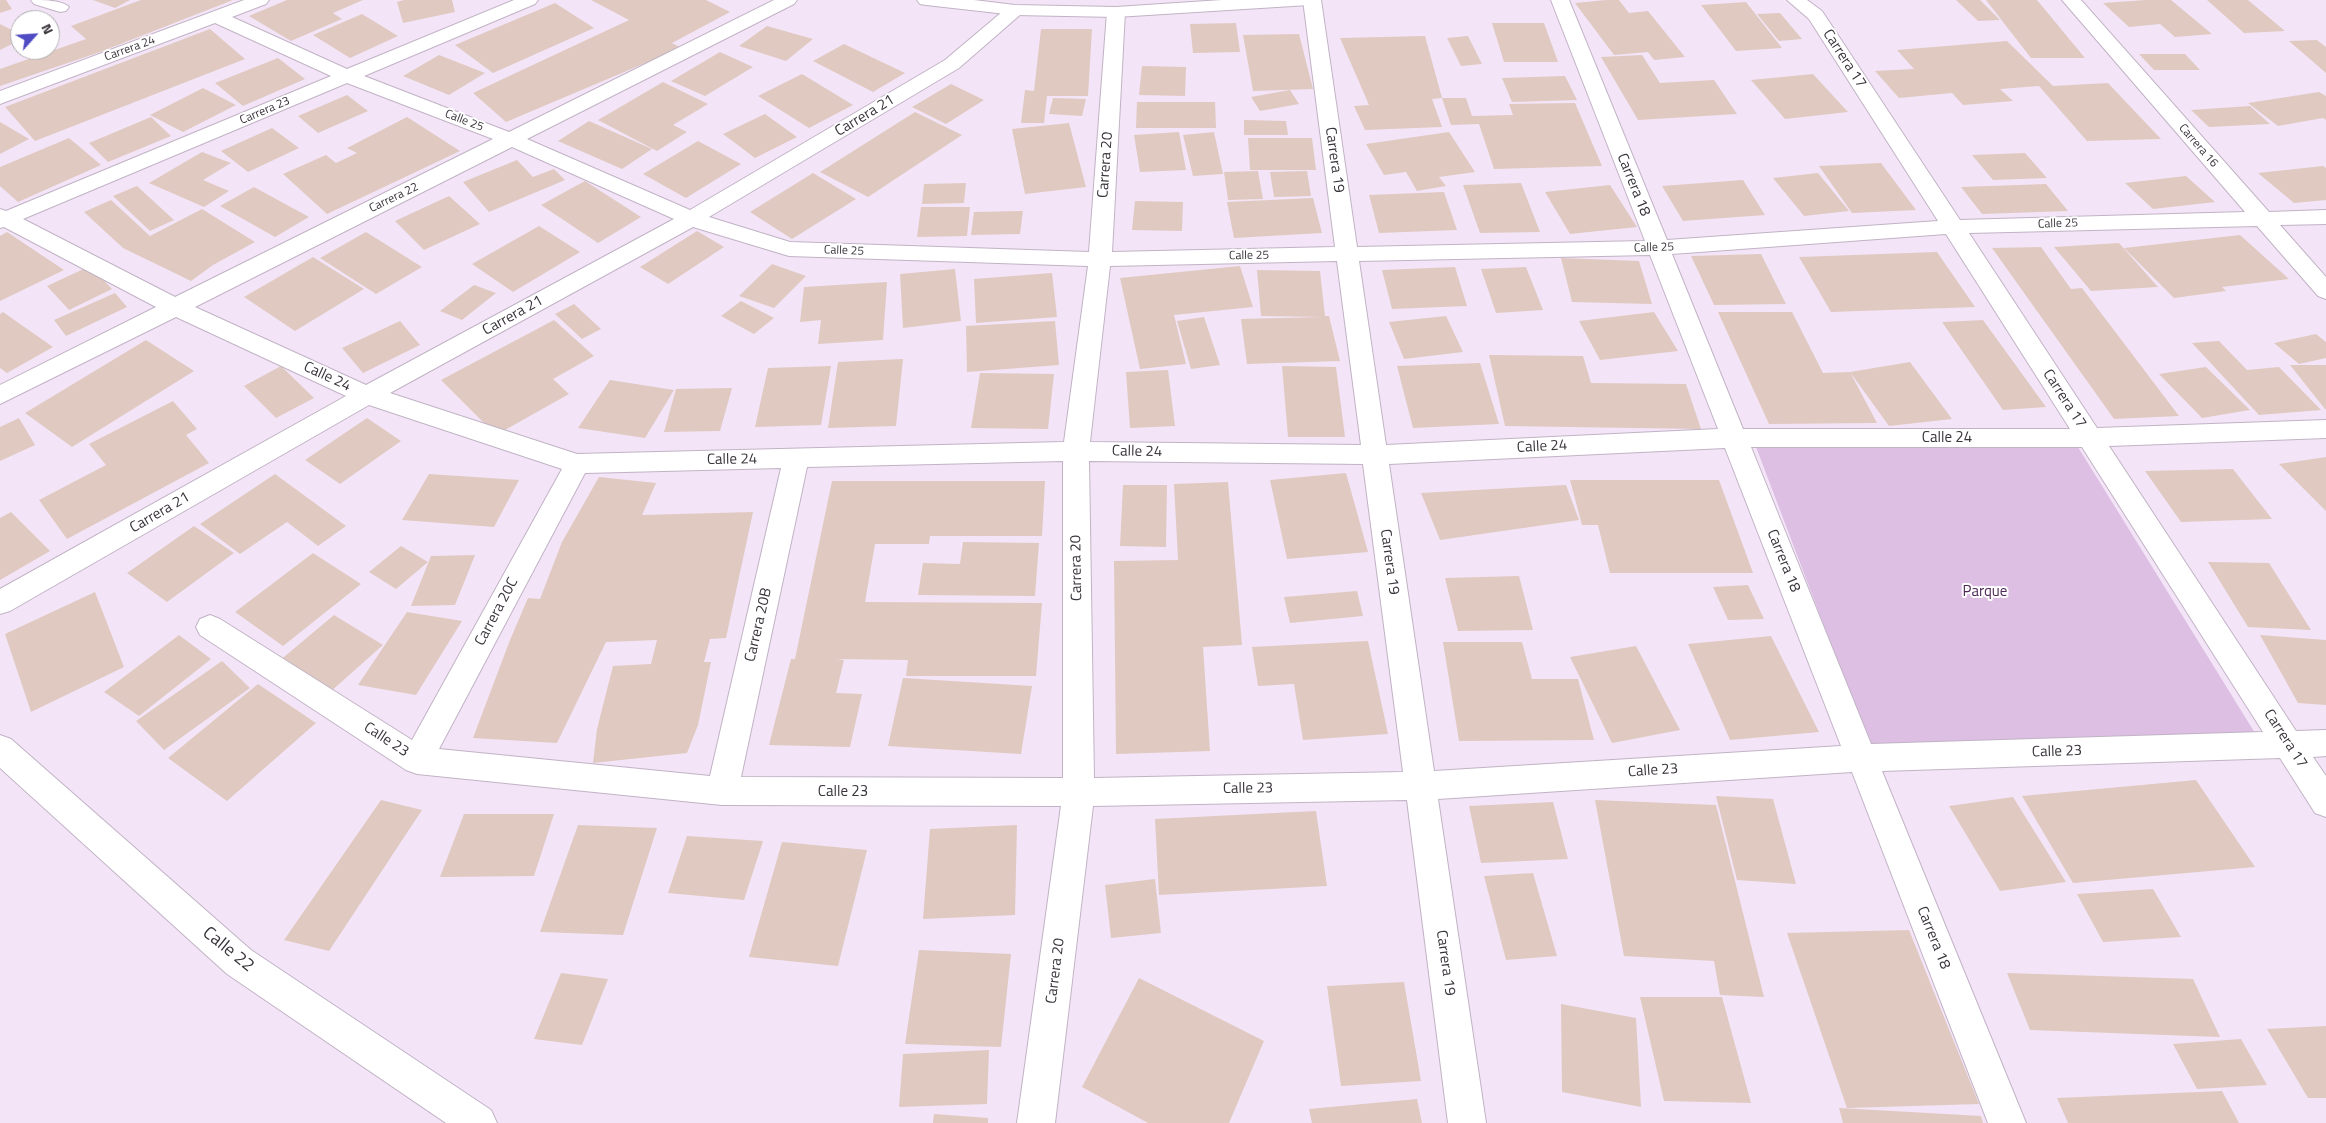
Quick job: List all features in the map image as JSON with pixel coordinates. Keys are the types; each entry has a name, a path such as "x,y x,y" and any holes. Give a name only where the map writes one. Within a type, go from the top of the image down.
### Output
{"street":[{"path":"40,0 60,7"},
{"name":"Carrera 24","path":"0,98 260,0"},
{"name":"Carrera 23","path":"1,219 529,0"},
{"name":"Carrera 22","path":"0,395 513,140 788,0"},
{"path":"926,0 1015,10 1116,12 1311,0"},
{"name":"Carrera 19","path":"1311,0 1467,1123"},
{"name":"Carrera 18","path":"1560,0 2007,1123"},
{"name":"Carrera 17","path":"1796,0 1816,16 2326,803"},
{"name":"Carrera 16","path":"2071,0 2326,291"},
{"name":"Carrera 21","path":"0,603 367,395 691,219 952,64 1015,10"},
{"name":"Carrera 20","path":"1036,1123 1079,792 1076,451 1100,259 1116,12"},
{"name":"Calle 25","path":"216,18 347,76 513,140 691,219 789,249 1100,259 1658,248 1953,228 2326,217"},
{"name":"Calle 24","path":"1,219 175,307 367,395 577,464 1076,451 1375,455 1734,438 2090,438 2326,429"},
{"name":"Carrera 20B","path":"722,791 796,458"},
{"name":"Carrera 20C","path":"417,760 577,464"},
{"name":"Calle 23","path":"210,627 417,760 722,791 1079,792 1420,786 1861,758 2326,744"},
{"name":"Calle 22","path":"0,749 240,962 478,1123"}],"green space":[{"name":"Parque","path":"2073,439 2255,733 1870,747 1756,447"}],"building":[{"path":"0,0 6,0 12,9 0,13"},
{"path":"93,0 130,0 115,8"},
{"path":"141,0 233,0 100,52 0,86 0,69 26,60 60,60 60,48 86,39 71,26"},
{"path":"287,0 363,0 333,13 342,19 291,41 249,16"},
{"path":"404,0 452,0 455,12 403,23 397,2"},
{"path":"591,0 706,0 730,12 672,43 681,48 506,122 473,93 629,20"},
{"path":"1619,0 1629,13 1648,11 1685,57 1654,60 1648,52 1614,55 1575,3"},
{"path":"1956,0 1980,0 2000,20 1978,21"},
{"path":"1986,0 2037,0 2085,58 2031,58"},
{"path":"2171,0 2212,34 2175,37 2160,24 2129,27 2103,3"},
{"path":"2207,0 2248,0 2285,31 2244,33"},
{"path":"1746,2 1782,48 1736,51 1701,5"},
{"path":"555,3 594,28 493,73 455,45"},
{"path":"1780,13 1802,39 1779,41 1757,14"},
{"path":"362,14 398,36 350,58 313,35"},
{"path":"1236,23 1240,52 1193,53 1190,24"},
{"path":"1492,23 1544,23 1558,62 1504,62"},
{"path":"0,24 10,29 10,45 0,50"},
{"path":"767,26 813,39 786,61 739,46"},
{"path":"210,29 245,59 35,141 5,107"},
{"path":"1041,29 1092,29 1088,96 1047,96 1044,123 1021,123 1025,90 1034,91"},
{"path":"1299,34 1313,89 1253,91 1243,35"},
{"path":"1425,36 1442,98 1432,99 1442,127 1365,130 1354,106 1369,105 1340,38"},
{"path":"1468,36 1482,64 1461,66 1447,38"},
{"path":"2317,40 2326,47 2326,73 2289,41"},
{"path":"2007,41 2053,86 2108,83 2161,139 2087,141 2039,86 2000,89 2013,101 1963,105 1952,93 1899,98 1875,71 1914,69 1897,50"},
{"path":"844,44 905,73 873,92 813,61"},
{"path":"720,52 753,67 705,96 671,81"},
{"path":"2139,54 2185,54 2200,70 2154,70"},
{"path":"439,55 485,73 449,95 403,76"},
{"path":"1642,55 1660,83 1714,80 1737,114 1638,120 1601,57"},
{"path":"278,58 305,79 243,106 215,83"},
{"path":"1142,66 1186,67 1185,96 1139,95"},
{"path":"802,74 853,105 809,128 758,96"},
{"path":"1813,74 1848,112 1785,119 1751,80"},
{"path":"1565,76 1577,100 1512,102 1502,78"},
{"path":"663,82 708,104 673,125 687,132 657,151 598,120"},
{"path":"951,84 984,100 946,124 912,107"},
{"path":"203,88 236,105 183,132 150,115"},
{"path":"1290,90 1299,104 1260,111 1251,97"},
{"path":"2319,92 2326,96 2326,120 2323,118 2278,126 2248,103"},
{"path":"347,95 368,111 318,133 298,116"},
{"path":"1053,98 1086,99 1082,116 1049,114"},
{"path":"1442,98 1466,98 1472,116 1513,115 1509,104 1575,103 1602,166 1494,169 1479,124 1451,125"},
{"path":"1137,102 1215,102 1216,128 1136,128"},
{"path":"2250,106 2270,124 2209,127 2191,110"},
{"path":"915,112 962,135 868,197 820,172"},
{"path":"765,114 797,137 755,158 723,134"},
{"path":"151,117 171,136 108,162 89,143"},
{"path":"407,117 460,151 327,214 283,174 326,155 336,163 357,153 347,148"},
{"path":"1244,120 1286,121 1288,135 1244,135"},
{"path":"589,121 652,149 622,169 558,141"},
{"path":"0,122 29,139 0,154"},
{"path":"1069,123 1086,187 1025,194 1012,129"},
{"path":"272,128 299,148 248,172 221,151"},
{"path":"1179,132 1186,170 1140,172 1134,135"},
{"path":"1214,132 1223,174 1193,176 1183,135"},
{"path":"1449,132 1475,172 1439,177 1446,186 1417,191 1406,172 1384,175 1366,144"},
{"path":"69,138 101,165 18,202 0,186 0,167"},
{"path":"1248,138 1312,138 1316,170 1250,170"},
{"path":"698,141 741,164 686,198 643,174"},
{"path":"202,152 231,163 203,180 229,191 204,207 149,183"},
{"path":"2025,153 2047,178 1993,180 1972,155"},
{"path":"517,160 533,177 554,169 565,180 489,212 463,182"},
{"path":"1881,163 1916,210 1852,213 1819,166"},
{"path":"2323,166 2326,168 2326,200 2294,203 2258,173"},
{"path":"1258,171 1263,199 1228,200 1224,172"},
{"path":"1307,171 1311,196 1274,197 1270,172"},
{"path":"813,173 856,199 792,239 750,212"},
{"path":"1818,173 1849,211 1804,216 1773,178"},
{"path":"2186,176 2215,202 2153,209 2125,183"},
{"path":"1743,180 1765,215 1683,221 1662,186"},
{"path":"585,181 641,217 598,243 541,205"},
{"path":"966,183 964,203 922,204 924,184"},
{"path":"1521,183 1540,232 1480,233 1463,185"},
{"path":"2046,184 2068,211 1982,214 1961,187"},
{"path":"1610,185 1637,227 1570,234 1545,192"},
{"path":"137,186 174,220 150,231 113,196"},
{"path":"254,187 309,217 275,237 220,206"},
{"path":"1444,192 1457,230 1379,233 1369,195"},
{"path":"449,196 480,224 424,250 395,221"},
{"path":"1313,198 1322,233 1234,238 1227,202"},
{"path":"111,200 150,236 202,209 255,242 213,265 191,281 123,248 84,212"},
{"path":"1135,201 1183,202 1182,231 1132,230"},
{"path":"921,207 970,207 967,236 917,237"},
{"path":"1023,211 1020,234 971,235 974,212"},
{"path":"539,226 580,252 513,292 472,264"},
{"path":"697,231 724,247 668,284 640,267"},
{"path":"7,232 64,270 0,301 0,236"},
{"path":"366,232 422,267 376,294 320,258"},
{"path":"2240,235 2289,279 2222,287 2226,291 2174,298 2124,248"},
{"path":"2119,243 2158,287 2091,291 2054,247"},
{"path":"2041,247 2071,289 2082,288 2179,416 2114,419 1992,248"},
{"path":"1937,252 1975,307 1831,312 1799,257"},
{"path":"1761,254 1786,304 1714,305 1691,256"},
{"path":"313,257 364,289 295,331 244,297"},
{"path":"1561,258 1639,261 1652,304 1572,302"},
{"path":"772,264 806,276 774,308 739,296"},
{"path":"90,266 112,289 69,310 47,286"},
{"path":"1240,266 1253,307 1174,315 1186,364 1140,369 1120,278"},
{"path":"1455,267 1467,306 1392,309 1382,270"},
{"path":"1526,267 1543,310 1496,313 1481,269"},
{"path":"955,269 961,321 903,328 900,274"},
{"path":"1257,270 1320,271 1325,316 1329,316 1340,361 1247,364 1241,319 1322,317 1261,316"},
{"path":"1052,273 1057,317 976,323 974,279"},
{"path":"887,282 883,340 818,344 821,320 800,322 804,287"},
{"path":"474,285 496,293 462,320 440,311"},
{"path":"115,293 127,307 66,336 54,320"},
{"path":"741,301 774,318 754,334 721,316"},
{"path":"574,304 601,329 582,339 555,314"},
{"path":"3,312 53,347 7,373 0,368 0,314"},
{"path":"1654,312 1678,351 1600,360 1579,321"},
{"path":"1718,312 1792,312 1823,373 1850,372 1877,423 1769,424"},
{"path":"1446,316 1463,352 1404,359 1389,322"},
{"path":"1204,317 1220,365 1191,369 1177,321"},
{"path":"554,320 594,356 553,379 569,394 496,435 441,380"},
{"path":"1983,320 2046,407 2003,410 1942,322"},
{"path":"400,321 420,345 363,373 342,348"},
{"path":"1055,321 1059,365 967,372 966,326"},
{"path":"2316,334 2326,342 2326,358 2299,364 2274,343"},
{"path":"146,340 194,371 72,447 25,413"},
{"path":"2219,341 2247,370 2279,367 2321,410 2259,415 2192,343"},
{"path":"1489,355 1583,356 1591,383 1686,384 1701,429 1505,426"},
{"path":"903,359 896,426 828,428 838,362"},
{"path":"1910,362 1952,419 1889,426 1850,372"},
{"path":"1480,363 1499,424 1413,428 1397,366"},
{"path":"2290,365 2326,365 2326,409 2325,409"},
{"path":"281,366 314,398 276,418 244,386"},
{"path":"831,366 821,425 755,427 768,368"},
{"path":"1282,366 1336,367 1345,437 1288,437"},
{"path":"2206,367 2250,410 2202,418 2159,374"},
{"path":"1168,370 1175,426 1130,428 1126,372"},
{"path":"980,373 1054,374 1048,429 971,428"},
{"path":"610,380 674,390 645,438 578,428"},
{"path":"732,388 720,431 664,432 676,389"},
{"path":"173,401 197,429 186,435 209,463 67,539 39,500 106,465 89,444"},
{"path":"19,418 35,445 0,461 0,427"},
{"path":"367,418 401,441 340,484 305,460"},
{"path":"2326,457 2326,511 2279,464"},
{"path":"2233,469 2272,519 2181,522 2145,471"},
{"path":"1346,473 1368,552 1287,559 1270,480"},
{"path":"275,474 346,526 318,546 287,522 240,554 200,524"},
{"path":"429,474 519,480 494,527 402,520"},
{"path":"599,477 656,483 642,515 753,512 726,638 710,639 704,662 711,662 698,725 687,753 593,763 597,729 613,666 651,664 657,640 606,642 557,743 473,738 528,598 540,599 562,542"},
{"path":"1570,480 1719,480 1753,573 1610,573 1598,525 1582,525"},
{"path":"832,481 1045,481 1042,536 930,536 929,544 875,544 865,602 1042,603 1036,676 906,676 908,660 837,659 844,660 836,693 862,694 850,747 769,745 791,659 795,659"},
{"path":"1228,482 1242,645 1203,647 1210,751 1116,754 1114,561 1178,560 1174,484"},
{"path":"1123,485 1167,485 1166,547 1120,546"},
{"path":"1566,485 1579,520 1440,540 1421,493"},
{"path":"11,512 50,551 0,580 0,518"},
{"path":"194,526 234,553 167,602 127,573"},
{"path":"963,542 1039,543 1035,596 918,595 923,563 960,564"},
{"path":"401,546 428,562 396,589 369,572"},
{"path":"313,553 361,584 283,646 235,612"},
{"path":"475,555 455,605 411,606 431,556"},
{"path":"2208,562 2269,563 2311,630 2248,627"},
{"path":"1519,576 1533,630 1458,631 1445,578"},
{"path":"1748,585 1764,619 1728,620 1713,587"},
{"path":"1357,591 1363,616 1290,623 1284,597"},
{"path":"95,592 124,667 31,712 5,634"},
{"path":"407,612 462,621 416,695 358,685"},
{"path":"334,615 383,645 329,693 278,662"},
{"path":"179,635 211,659 139,716 104,692"},
{"path":"2260,635 2326,640 2326,705 2298,703"},
{"path":"1771,636 1819,732 1730,740 1688,644"},
{"path":"1368,641 1388,734 1303,740 1294,684 1258,686 1252,647"},
{"path":"1443,642 1522,642 1532,679 1578,679 1594,740 1459,741"},
{"path":"1636,646 1680,730 1612,743 1570,657"},
{"path":"222,661 250,688 164,750 136,721"},
{"path":"903,678 1032,686 1021,754 888,746"},
{"path":"258,684 316,723 227,801 168,758"},
{"path":"2196,780 2255,867 2073,883 2022,796"},
{"path":"1716,796 1773,799 1796,884 1737,880"},
{"path":"2013,797 2066,882 2000,891 1949,806"},
{"path":"381,800 422,810 329,951 284,940"},
{"path":"1595,800 1716,805 1764,997 1720,995 1714,961 1624,956"},
{"path":"1553,802 1568,859 1481,863 1469,806"},
{"path":"1316,811 1327,886 1159,895 1155,819"},
{"path":"464,814 554,814 534,876 440,877"},
{"path":"578,825 657,828 623,935 540,932"},
{"path":"1017,825 1015,915 923,919 930,829"},
{"path":"687,836 763,841 744,900 668,893"},
{"path":"782,842 867,850 838,966 749,957"},
{"path":"1533,873 1557,956 1506,960 1484,876"},
{"path":"1155,879 1161,933 1111,938 1105,885"},
{"path":"2153,889 2181,937 2103,942 2077,894"},
{"path":"1909,930 1979,1104 1847,1108 1787,933"},
{"path":"919,950 1011,954 1001,1047 905,1044"},
{"path":"561,973 608,979 582,1045 534,1039"},
{"path":"2007,973 2193,979 2220,1037 2030,1030"},
{"path":"1139,978 1264,1041 1229,1123 1148,1123 1082,1087"},
{"path":"1404,982 1421,1081 1341,1086 1327,986"},
{"path":"1640,997 1722,997 1751,1103 1664,1101"},
{"path":"1561,1004 1636,1018 1641,1107 1562,1092"},
{"path":"2326,1026 2326,1098 2308,1098 2267,1029"},
{"path":"2241,1039 2267,1085 2197,1089 2173,1044"},
{"path":"989,1050 987,1104 899,1107 903,1054"},
{"path":"2222,1091 2239,1123 2068,1123 2057,1098"},
{"path":"1417,1099 1422,1123 1312,1123 1309,1109"},
{"path":"1839,1108 1981,1116 1983,1123 1843,1123"},
{"path":"934,1114 988,1118 988,1123 933,1123"}]}
